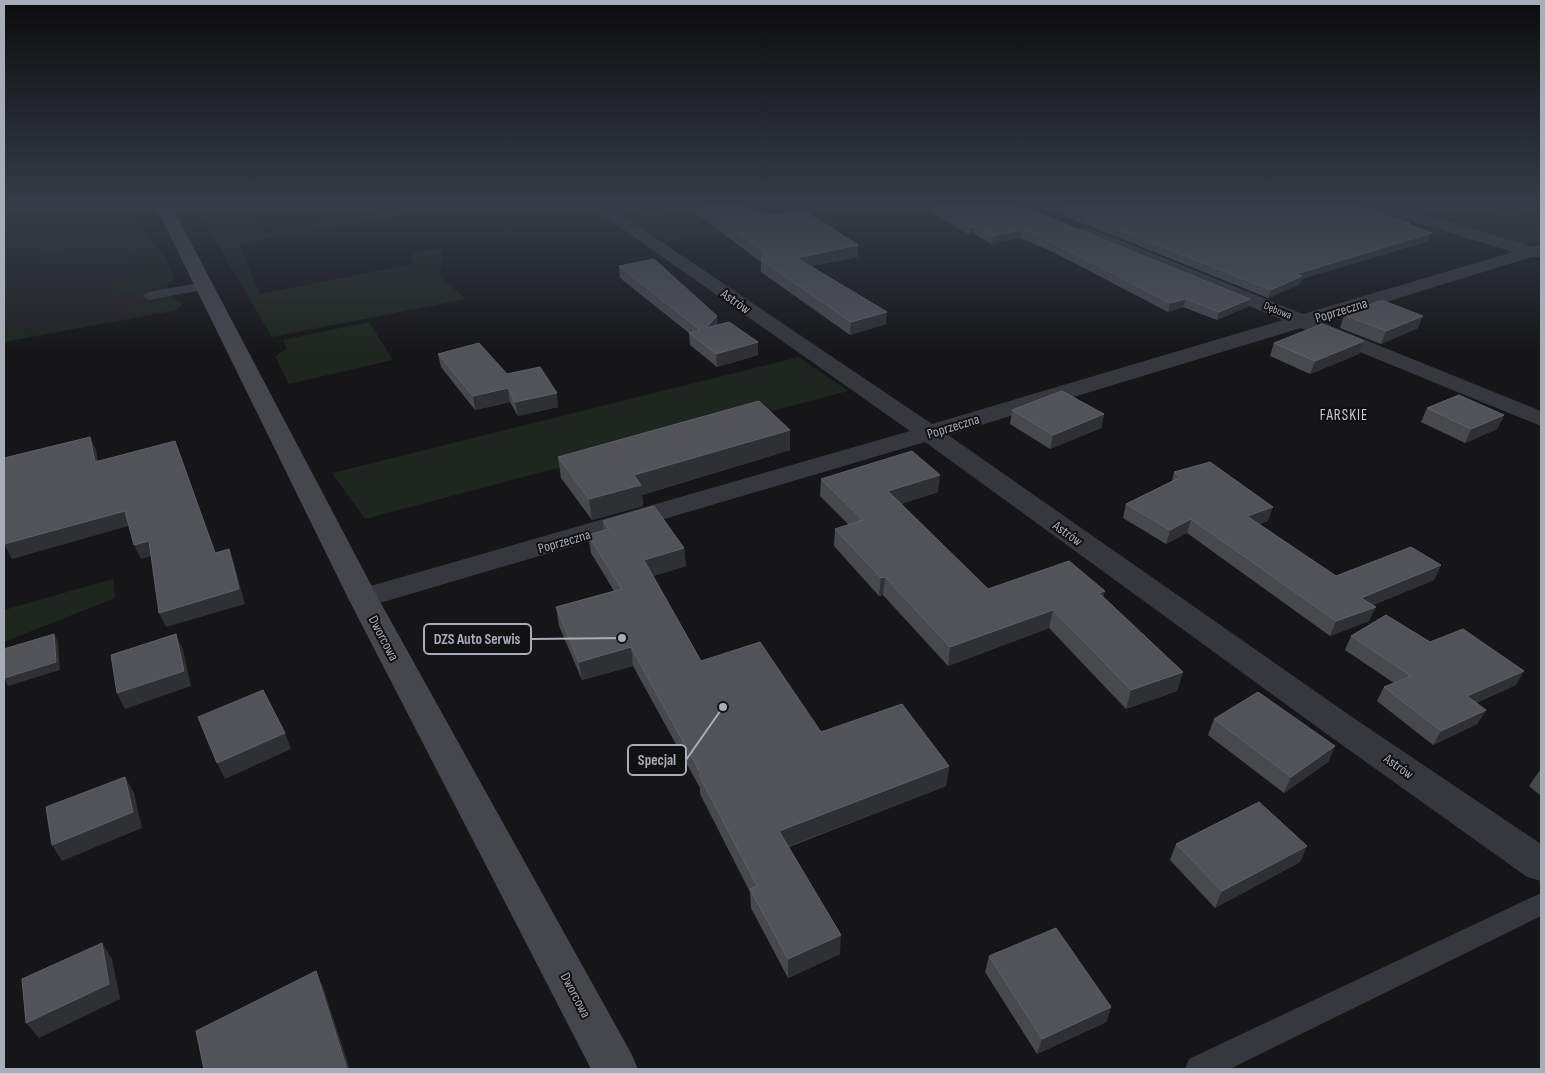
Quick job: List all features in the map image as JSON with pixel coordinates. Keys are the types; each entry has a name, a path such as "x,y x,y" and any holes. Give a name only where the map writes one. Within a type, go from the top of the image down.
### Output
{"main road":[{"name":"Dworcowa","path":"187,253 363,598 615,1069"}],"street":[{"name":"Astrów","path":"667,253 928,433 1273,678 1541,865"},
{"name":"Dębowa","path":"1137,253 1541,419"},
{"name":"Poprzeczna","path":"363,598 1534,253"}],"lane":[{"path":"148,296 204,286"},
{"path":"1199,1069 1541,904"}],"shaded area":[{"path":"4,253 58,253 4,262"},
{"path":"39,253 154,253 178,310 4,342 4,259"},
{"path":"128,253 162,253 175,278 163,286 144,291 125,293 111,290 110,286 134,281"},
{"path":"223,253 243,253 260,294 413,264 411,254 442,253 440,277 466,299 272,337"},
{"path":"167,298 182,303 181,307 4,342 4,332 6,332 7,325 19,325 20,334 127,315 128,306"},
{"path":"369,322 393,360 289,384 275,356 287,349 283,340"},
{"path":"799,357 848,391 365,519 332,473"},
{"path":"113,579 115,598 4,642 4,610"}],"building":[{"path":"765,253 820,253 797,258 887,312 851,322 761,260"},
{"path":"1073,253 1137,253 1250,299 1219,312 1186,299 1170,303"},
{"path":"1178,253 1365,253 1296,274 1302,276 1271,290"},
{"path":"654,259 717,316 706,328 729,322 758,342 716,354 689,333 700,330 619,266"},
{"path":"1379,301 1384,301 1423,316 1386,331 1344,315"},
{"path":"1322,324 1364,341 1315,361 1274,343"},
{"path":"479,343 507,374 540,367 557,393 515,402 508,388 473,396 438,354"},
{"path":"1062,391 1104,414 1053,435 1012,410"},
{"path":"1459,395 1504,415 1471,429 1427,408"},
{"path":"759,401 790,430 634,475 641,485 589,499 558,457"},
{"path":"90,437 95,462 175,441 215,553 229,549 239,589 159,613 149,541 134,545 125,511 4,544 4,458"},
{"path":"912,451 940,475 888,491 988,589 1069,561 1105,591 1099,593 1183,672 1131,690 1053,610 950,647 885,577 881,578 835,529 863,520 821,479"},
{"path":"1210,462 1273,507 1247,516 1336,576 1411,547 1441,565 1361,598 1376,607 1336,621 1191,519 1170,530 1126,504 1181,477 1174,472"},
{"path":"654,506 684,548 644,560 701,661 760,642 821,732 902,704 949,766 779,831 841,935 788,959 750,889 757,886 699,775 701,774 631,647 579,662 556,607 622,589 588,535 609,529 603,521"},
{"path":"1386,615 1430,642 1463,629 1524,671 1467,696 1486,710 1441,731 1384,687 1411,676 1351,636"},
{"path":"54,634 56,662 4,678 4,649"},
{"path":"176,634 184,671 117,693 111,655"},
{"path":"263,690 285,733 217,763 198,717"},
{"path":"1258,692 1335,746 1291,777 1214,719"},
{"path":"125,777 133,812 52,845 46,807"},
{"path":"1259,802 1307,846 1222,891 1176,844"},
{"path":"1056,928 1111,1007 1042,1039 989,956"},
{"path":"102,943 109,984 26,1023 22,979"},
{"path":"316,971 347,1069 204,1069 196,1031"}],"place":[{"name":"DZS Auto Serwis","path":"622,638"},
{"name":"Specjal","path":"723,707"}],"district":[{"name":"FARSKIE","path":"1344,415"}]}
